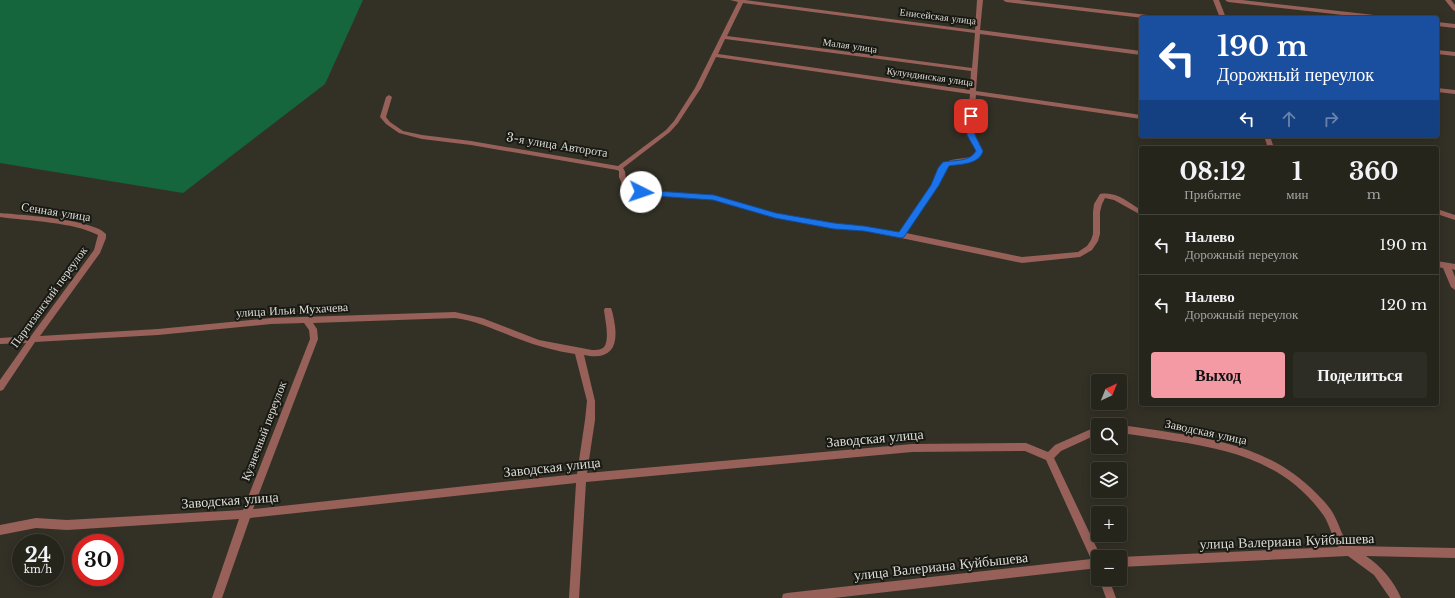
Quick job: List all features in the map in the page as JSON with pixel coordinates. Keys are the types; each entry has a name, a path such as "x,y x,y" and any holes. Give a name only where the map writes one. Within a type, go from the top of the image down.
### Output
{"street":[{"name":"Енисейская улица","path":"733,0 1139,53"},
{"path":"901,235 935,185 942,168 946,164 970,160 978,155 979,151 971,135 970,128 980,0"},
{"path":"1006,0 1139,16"},
{"path":"1216,0 1222,16"},
{"path":"1228,0 1366,16"},
{"path":"1441,0 1449,0 1455,9"},
{"path":"619,168 673,127 698,88 742,1"},
{"path":"1439,24 1455,26"},
{"name":"Малая улица","path":"724,37 975,70"},
{"path":"1439,52 1455,54"},
{"name":"Кулундинская улица","path":"715,55 1139,117"},
{"path":"1439,90 1455,92"},
{"name":"3-я улица Авторота","path":"389,97 383,117 384,120 406,134 471,143 619,168 622,170 622,177 625,182 631,188 641,192 709,197 775,216 901,235 961,248 1030,260 1036,258 1080,254 1088,250 1096,240 1098,203 1102,196 1106,195 1113,197 1139,212"},
{"path":"1439,212 1455,218"},
{"name":"Сенная улица","path":"0,215 90,228 102,234 101,240"},
{"name":"Партизанский переулок","path":"0,387 33,338 97,251 101,240"},
{"path":"1439,264 1455,267"},
{"path":"1446,265 1455,287"},
{"name":"улица Ильи Мухачева","path":"0,341 158,332 271,321 463,316 481,320 517,336 561,348 599,354 608,348 612,339 608,310"},
{"name":"Кузнечный переулок","path":"217,598 246,514 314,338 313,328 307,320"},
{"path":"574,598 581,478 590,420 591,401 579,351"},
{"name":"Заводская улица","path":"1127,430 1226,447 1275,466 1302,487 1330,515 1338,537 1348,551"},
{"path":"1091,433 1058,448 1049,457 1092,550"},
{"name":"Заводская улица","path":"0,530 23,524 67,525 246,514 581,478 940,446 1026,447 1049,457"},
{"path":"1348,551 1371,566 1379,574 1396,598"},
{"name":"улица Валериана Куйбышева","path":"1127,562 1348,551 1455,553"},
{"name":"улица Валериана Куйбышева","path":"787,598 1091,564"},
{"path":"1107,586 1111,598"}],"green space":[{"path":"0,0 363,0 325,84 183,193 0,163"}],"route":[{"path":"641,192 649,194 704,196 775,216 901,235 935,185 942,168 950,162 970,160 978,155 978,147 971,135 971,116"}]}
